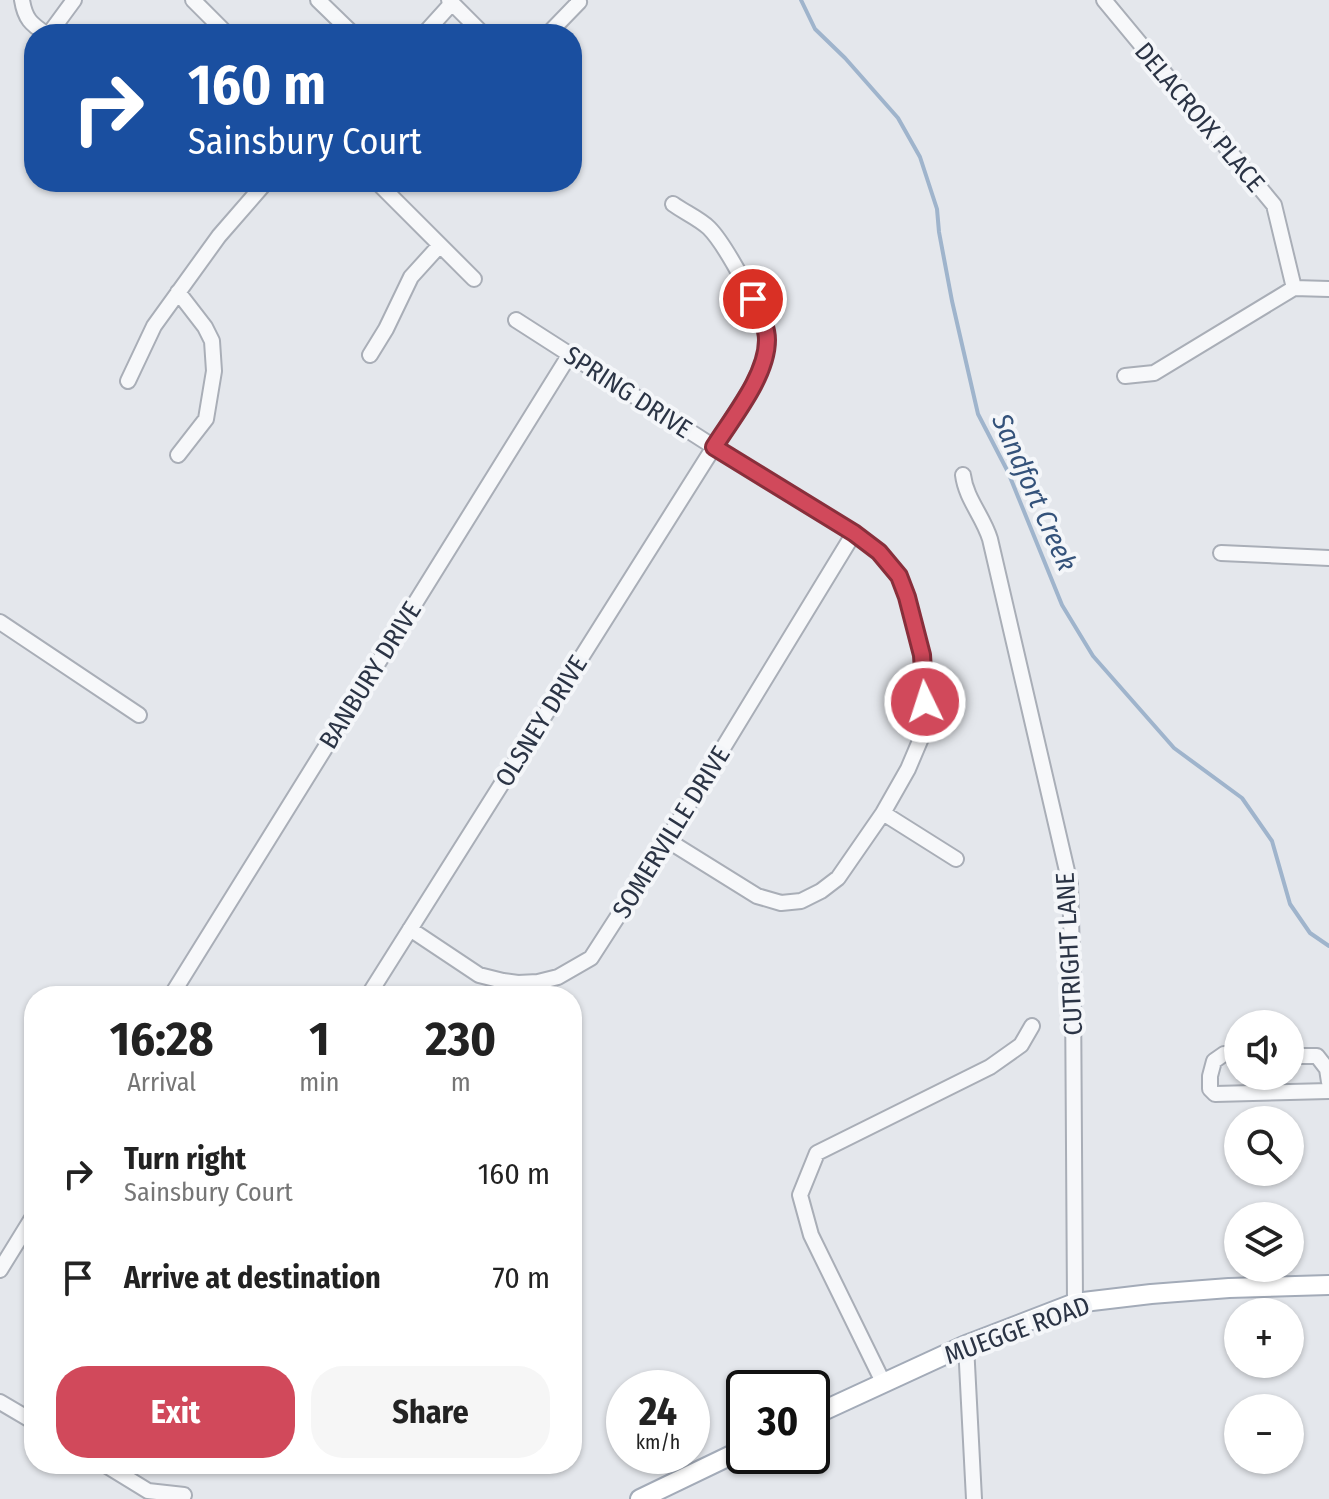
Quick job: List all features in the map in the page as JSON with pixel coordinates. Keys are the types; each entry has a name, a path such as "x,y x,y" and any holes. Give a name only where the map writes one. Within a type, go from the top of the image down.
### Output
{"main road":[{"name":"MUEGGE ROAD","path":"830,1407 966,1345 1075,1303 1167,1292 1329,1285"},
{"path":"640,1499 726,1458"}],"street":[{"path":"22,0 24,12 34,24"},
{"path":"56,24 74,0"},
{"path":"193,0 217,24"},
{"path":"318,0 343,24"},
{"name":"DELACROIX PLACE","path":"1104,0 1274,205 1294,288"},
{"path":"432,24 451,1 473,24"},
{"path":"557,24 578,1"},
{"path":"128,381 154,326 219,236 257,192"},
{"path":"387,192 474,279"},
{"name":"OLSNEY DRIVE","path":"374,986 753,385 762,364 767,340 758,309 709,228 673,204"},
{"path":"370,355 411,277 440,245"},
{"path":"1125,376 1154,373 1294,288 1329,289"},
{"path":"178,292 212,341 214,371 206,419 178,455"},
{"name":"SPRING DRIVE","path":"516,320 854,533 879,552 899,576 907,597 922,655 925,702 922,736 908,769 883,813 838,878 801,901 781,903 757,896 667,840"},
{"name":"BANBURY DRIVE","path":"177,986 570,354"},
{"name":"CUTRIGHT LANE","path":"963,475 968,497 985,523 990,539 1070,884 1075,1303"},
{"name":"SOMERVILLE DRIVE","path":"410,929 479,975 518,983 558,977 591,958 667,840 854,533"},
{"path":"1221,553 1329,558"},
{"path":"0,622 139,715"},
{"path":"883,813 956,859"},
{"path":"883,1382 811,1235 800,1195 817,1153 990,1067 1021,1045 1032,1026"},
{"path":"1224,1054 1214,1061 1210,1076 1210,1089 1215,1094 1329,1091"},
{"path":"1304,1056 1317,1056 1327,1069 1329,1082"},
{"path":"0,1270 24,1231"},
{"path":"966,1345 974,1499"},
{"path":"0,1402 24,1416"},
{"path":"120,1474 148,1491 184,1495"}],"waterway":[{"name":"Sandfort Creek","path":"801,0 815,29 898,118 920,157 937,209 952,301 978,414 1008,472 1062,605 1093,656 1174,748 1242,798 1272,841 1290,904 1310,933 1329,946"}],"route":[{"path":"753,299 763,319 767,340 762,364 753,385 714,447 854,533 879,552 899,576 922,655 925,702"}]}
